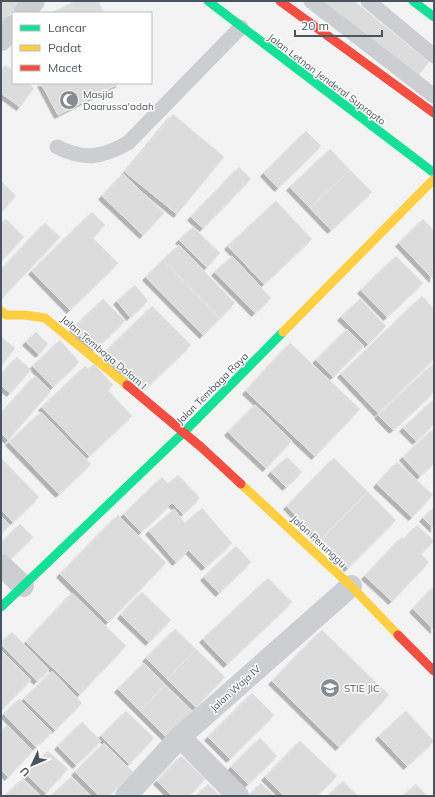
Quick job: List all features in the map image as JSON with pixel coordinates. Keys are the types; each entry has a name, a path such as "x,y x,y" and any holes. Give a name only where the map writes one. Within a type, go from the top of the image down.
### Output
{"street":[{"path":"25,12 34,1"},
{"name":"Jalan Letnan Jenderal Suprapto","path":"208,1 434,173"},
{"path":"280,1 434,113"},
{"path":"413,1 434,17"},
{"path":"1,40 12,27"},
{"name":"Jalan Tembaga Raya","path":"1,607 183,433 434,179"},
{"name":"Jalan Tembaga Dalam I","path":"1,312 6,315 25,314 45,318 183,433"},
{"name":"Jalan Perunggu","path":"183,433 351,586 434,671"},
{"path":"1,565 23,586"},
{"name":"Jalan Waja IV","path":"126,796 180,737 351,586"},
{"path":"180,737 238,796"}],"lane":[{"path":"311,1 434,96"},
{"path":"368,1 434,56"},
{"path":"57,147 70,153 93,156 108,154 128,143 241,27"}],"building":[{"path":"1,1 20,1 1,25"},
{"path":"75,1 98,1 104,12 53,12"},
{"path":"324,1 354,1 429,62 417,77"},
{"path":"5,65 12,70 12,84 29,84 34,88 20,107 1,93 1,71"},
{"name":"Masjid Daarussa'adah","path":"42,84 118,84 58,115"},
{"path":"173,114 224,157 177,214 125,172"},
{"path":"306,131 321,146 278,188 264,173"},
{"path":"330,149 350,170 310,208 290,187"},
{"path":"239,167 251,179 203,228 191,217"},
{"path":"350,170 372,192 331,230 310,208"},
{"path":"123,174 164,213 143,235 102,196"},
{"path":"1,181 16,196 1,212"},
{"path":"276,201 312,239 264,284 228,246"},
{"path":"92,212 105,225 93,238 118,263 70,310 32,271"},
{"path":"6,219 24,237 1,261 1,223"},
{"path":"423,219 434,231 433,279 399,243"},
{"path":"45,223 60,237 1,299 1,270"},
{"path":"193,227 220,253 207,267 179,240"},
{"path":"179,245 235,303 220,318 163,260"},
{"path":"232,256 271,298 255,313 215,272"},
{"path":"396,256 423,283 387,317 361,290"},
{"path":"163,260 220,318 203,335 146,277"},
{"path":"135,285 148,301 130,317 117,301"},
{"path":"422,296 434,309 434,359 378,413 341,374"},
{"path":"103,299 125,321 94,350 73,328"},
{"path":"360,299 386,326 368,344 341,317"},
{"path":"152,306 191,345 142,392 104,353"},
{"path":"347,329 364,346 333,377 316,360"},
{"path":"36,332 48,344 39,354 26,342"},
{"path":"1,337 15,348 1,367"},
{"path":"60,340 79,362 53,387 33,366"},
{"path":"290,343 360,409 315,456 246,391"},
{"path":"17,357 31,370 10,393 1,385 1,375"},
{"path":"434,363 434,392 393,430 378,415"},
{"path":"94,364 113,385 108,390 132,416 89,456 42,407 85,366 88,369"},
{"path":"35,376 51,391 8,440 1,433 1,414"},
{"path":"434,399 434,424 416,441 403,428"},
{"path":"255,405 292,441 266,468 228,432"},
{"path":"41,412 91,464 59,494 9,442"},
{"path":"434,428 434,463 420,476 403,457"},
{"path":"287,457 302,472 286,487 271,472"},
{"path":"1,458 39,497 13,522 1,510"},
{"path":"334,458 368,492 320,540 287,506"},
{"path":"397,462 433,495 412,517 377,484"},
{"path":"178,475 200,498 183,514 172,503 141,532 124,514 162,477 168,484"},
{"path":"368,492 396,520 348,568 320,540"},
{"path":"434,507 434,529 423,518"},
{"path":"202,508 232,543 205,567 189,550 176,562 149,531 174,509 185,523"},
{"path":"118,515 166,563 108,622 60,574"},
{"path":"1,516 10,525 1,534"},
{"path":"20,524 33,537 7,562 1,556 1,543"},
{"path":"417,525 434,541 421,554 429,562 392,601 365,576 402,537 405,539"},
{"path":"236,546 251,562 219,593 204,577"},
{"path":"268,578 292,602 227,664 203,639"},
{"path":"434,586 434,630 413,609"},
{"path":"142,592 171,620 149,642 121,615"},
{"path":"72,593 126,646 80,694 26,642"},
{"path":"175,629 196,649 167,679 146,658"},
{"name":"STIE JIC","path":"322,630 389,695 339,747 272,681"},
{"path":"12,632 49,670 37,681 1,644 1,642"},
{"path":"196,649 225,677 196,707 167,679"},
{"path":"1,650 31,680 1,710"},
{"path":"144,663 165,685 140,711 118,689"},
{"path":"52,671 82,703 55,730 24,699"},
{"path":"165,685 192,711 166,737 140,711"},
{"path":"252,693 274,715 230,759 208,737"},
{"path":"19,699 52,732 36,747 4,714"},
{"path":"126,711 154,738 129,764 101,736"},
{"path":"406,711 434,741 407,766 379,736"},
{"path":"82,722 101,741 76,765 58,746"},
{"path":"7,725 33,751 8,777 1,769 1,732"},
{"path":"260,738 277,756 248,784 231,767"},
{"path":"300,741 337,776 317,796 284,796 265,777"},
{"path":"104,743 133,772 109,796 99,796 75,772"},
{"path":"48,751 68,769 46,793 26,774"},
{"path":"181,756 205,779 189,796 172,796 157,781"},
{"path":"71,777 91,796 51,796"},
{"path":"22,779 40,796 5,796"},
{"path":"343,781 358,796 328,796"},
{"path":"261,783 274,796 248,796"},
{"path":"208,784 220,796 196,796"},
{"path":"416,784 427,796 403,796"}],"traffic: fast":[{"path":"208,1 434,173"},
{"path":"413,1 434,17"},
{"path":"1,607 183,433 283,332"}],"traffic: slow":[{"path":"283,332 434,179"},
{"path":"1,311 6,315 25,315 45,318 127,385"},
{"path":"241,484 351,586 398,635"}],"traffic: jam":[{"path":"280,1 434,113"},
{"path":"127,385 201,447 241,484"},
{"path":"398,635 434,671"}],"place":[{"name":"Masjid Daarussa'adah","path":"69,100"},
{"name":"STIE JIC","path":"330,688"}]}
